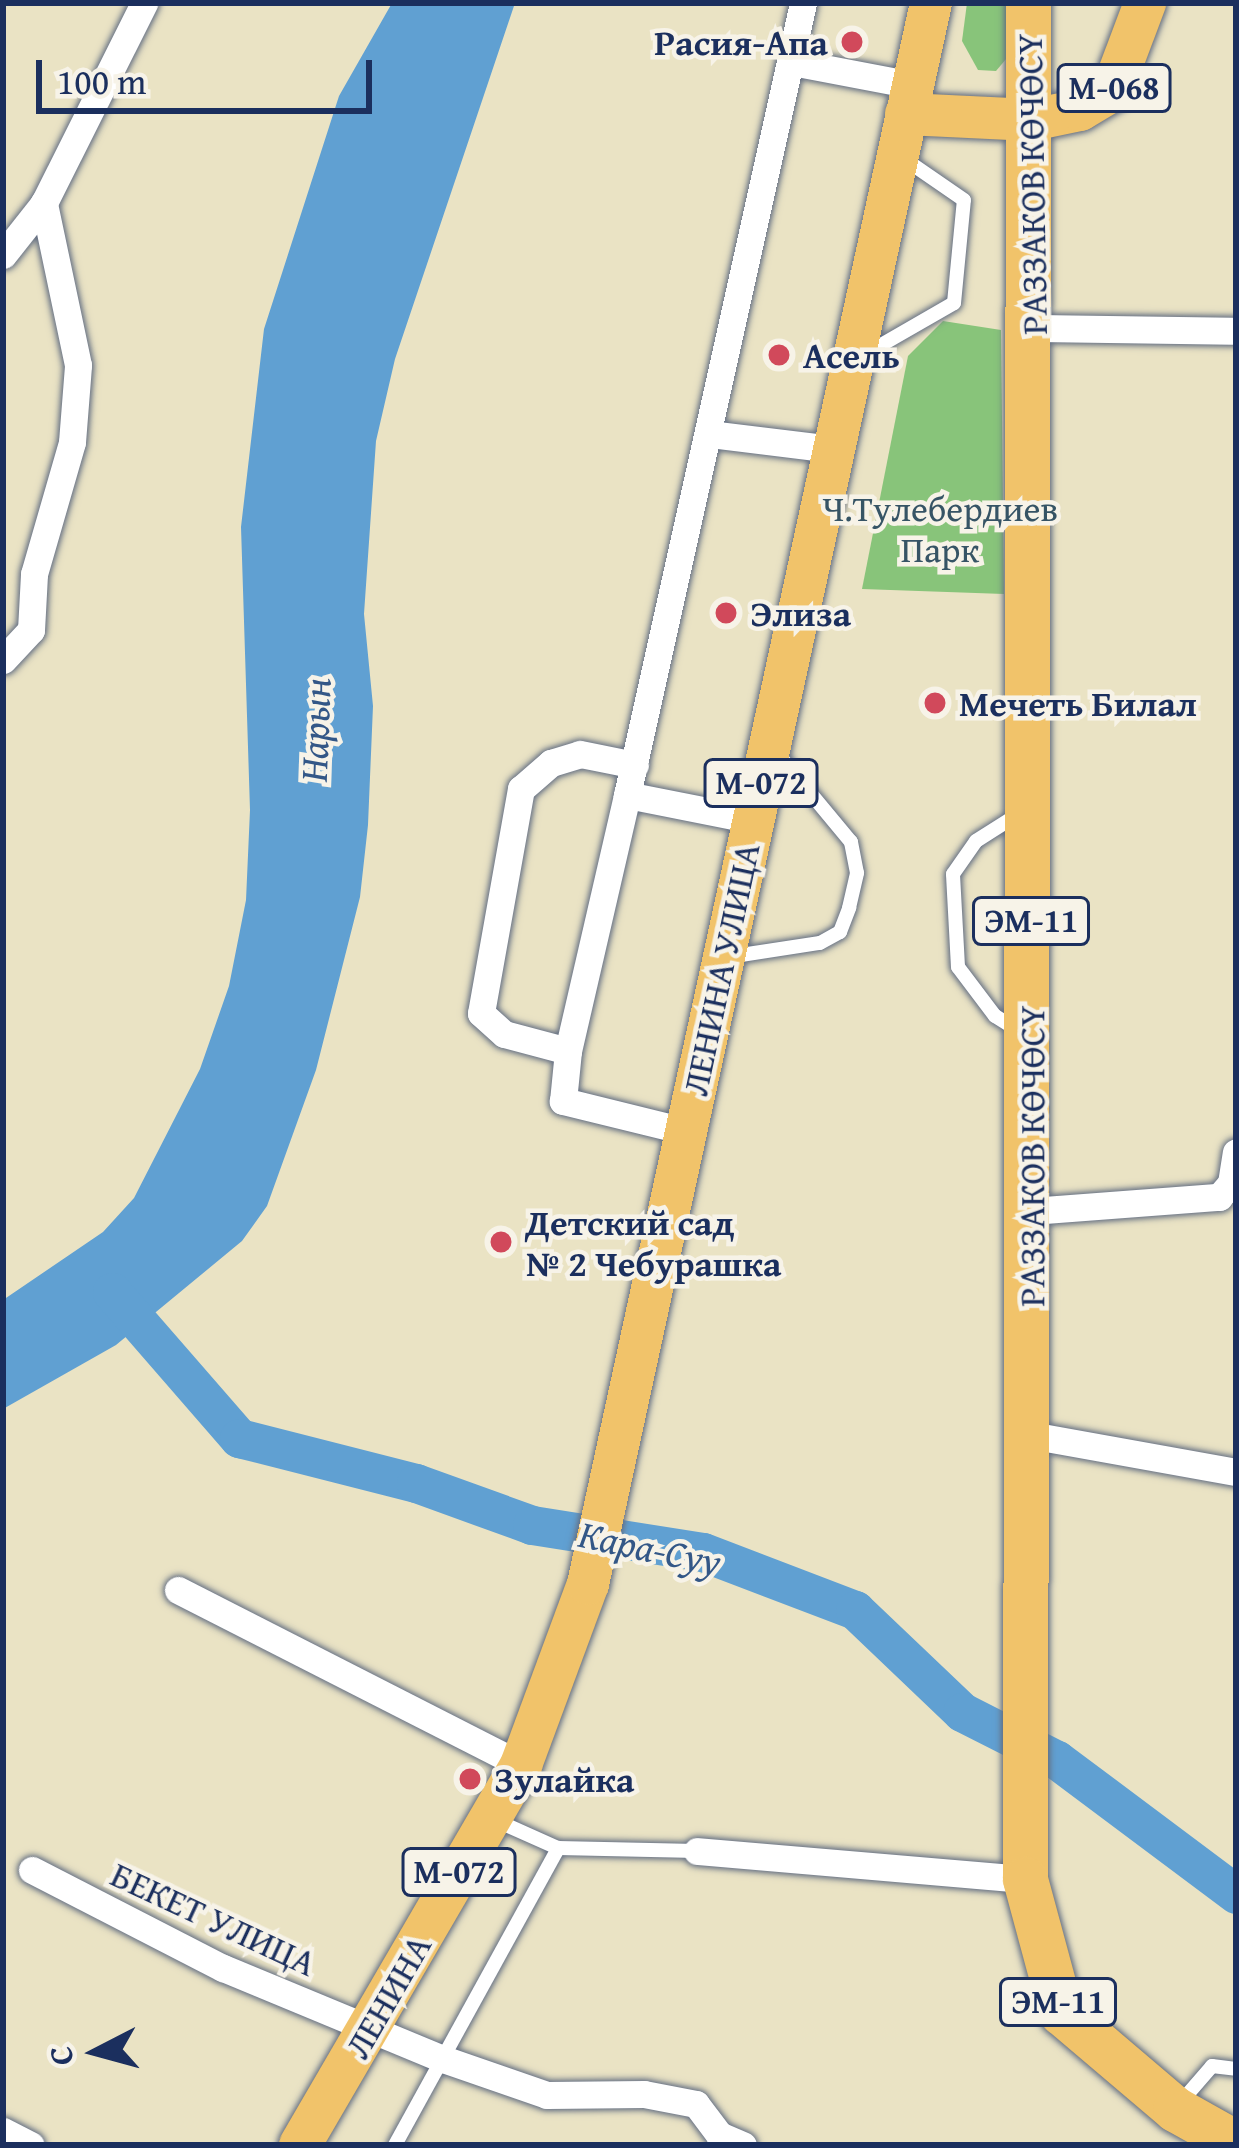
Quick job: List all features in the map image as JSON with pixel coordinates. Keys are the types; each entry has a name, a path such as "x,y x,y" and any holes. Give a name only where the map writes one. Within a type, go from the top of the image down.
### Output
{"highway":[{"name":"РАЗЗАКОВ КӨЧӨСҮ","path":"1028,3 1034,328 1025,1880 1061,2012 1175,2109 1236,2143"}],"main road":[{"name":"ЛЕНИНА УЛИЦА","path":"588,1584 931,3"},
{"name":"М-068","path":"1032,120 1080,110 1112,91 1145,3"},
{"path":"905,118 1032,120"},
{"name":"ЛЕНИНА","path":"300,2145 521,1765 588,1584"}],"street":[{"path":"3,255 44,203 144,3"},
{"path":"685,1131 563,1101 568,1051 803,3"},
{"path":"792,62 905,118"},
{"path":"3,660 31,629 34,574 74,423 78,365 44,203"},
{"path":"1034,328 1236,331"},
{"path":"710,434 833,449"},
{"path":"568,1051 504,1034 481,1013 520,789 551,763 580,754 635,765"},
{"path":"627,795 753,820"},
{"path":"1031,1211 1219,1196 1232,1183 1236,1152"},
{"path":"1030,1435 1236,1472"},
{"path":"178,1590 521,1765"},
{"path":"698,1851 1025,1880"},
{"name":"БЕКЕТ УЛИЦА","path":"32,1870 223,1968 443,2059 547,2095 644,2094 696,2104 719,2135 743,2145"},
{"path":"3,2131 31,2145"}],"lane":[{"path":"852,362 954,303 964,200 905,118"},
{"path":"723,957 820,943 840,932 849,908 856,873 851,842 769,744"},
{"path":"1031,806 963,855 953,874 952,936 975,993 1031,1037"},
{"path":"490,1818 558,1848 698,1851"},
{"path":"395,2145 558,1848"},
{"path":"1175,2109 1212,2066 1236,2069"}],"green space":[{"path":"967,3 1013,3 1017,46 996,71 978,70 962,41"},
{"name":"Ч.Тулебердиев Парк","path":"943,321 1001,330 1004,594 862,589 908,356"}],"water":[{"name":"Нарын","path":"392,3 515,3 395,359 376,441 364,614 373,706 368,825 360,897 316,1070 267,1206 242,1241 116,1345 3,1409 3,1300 103,1232 134,1198 200,1069 229,986 246,900 250,810 241,527 264,329 339,96"}],"waterway":[{"name":"Кара-Суу","path":"112,1292 239,1438 416,1483 532,1525 703,1552 855,1610 962,1712 1057,1760 1236,1894"}],"place":[{"name":"Расия-Апа","path":"852,42"},
{"name":"Асель","path":"779,355"},
{"name":"Элиза","path":"726,613"},
{"name":"Мечеть Билал","path":"935,703"},
{"name":"Детский сад № 2 Чебурашка","path":"501,1242"},
{"name":"Зулайка","path":"470,1779"}]}
